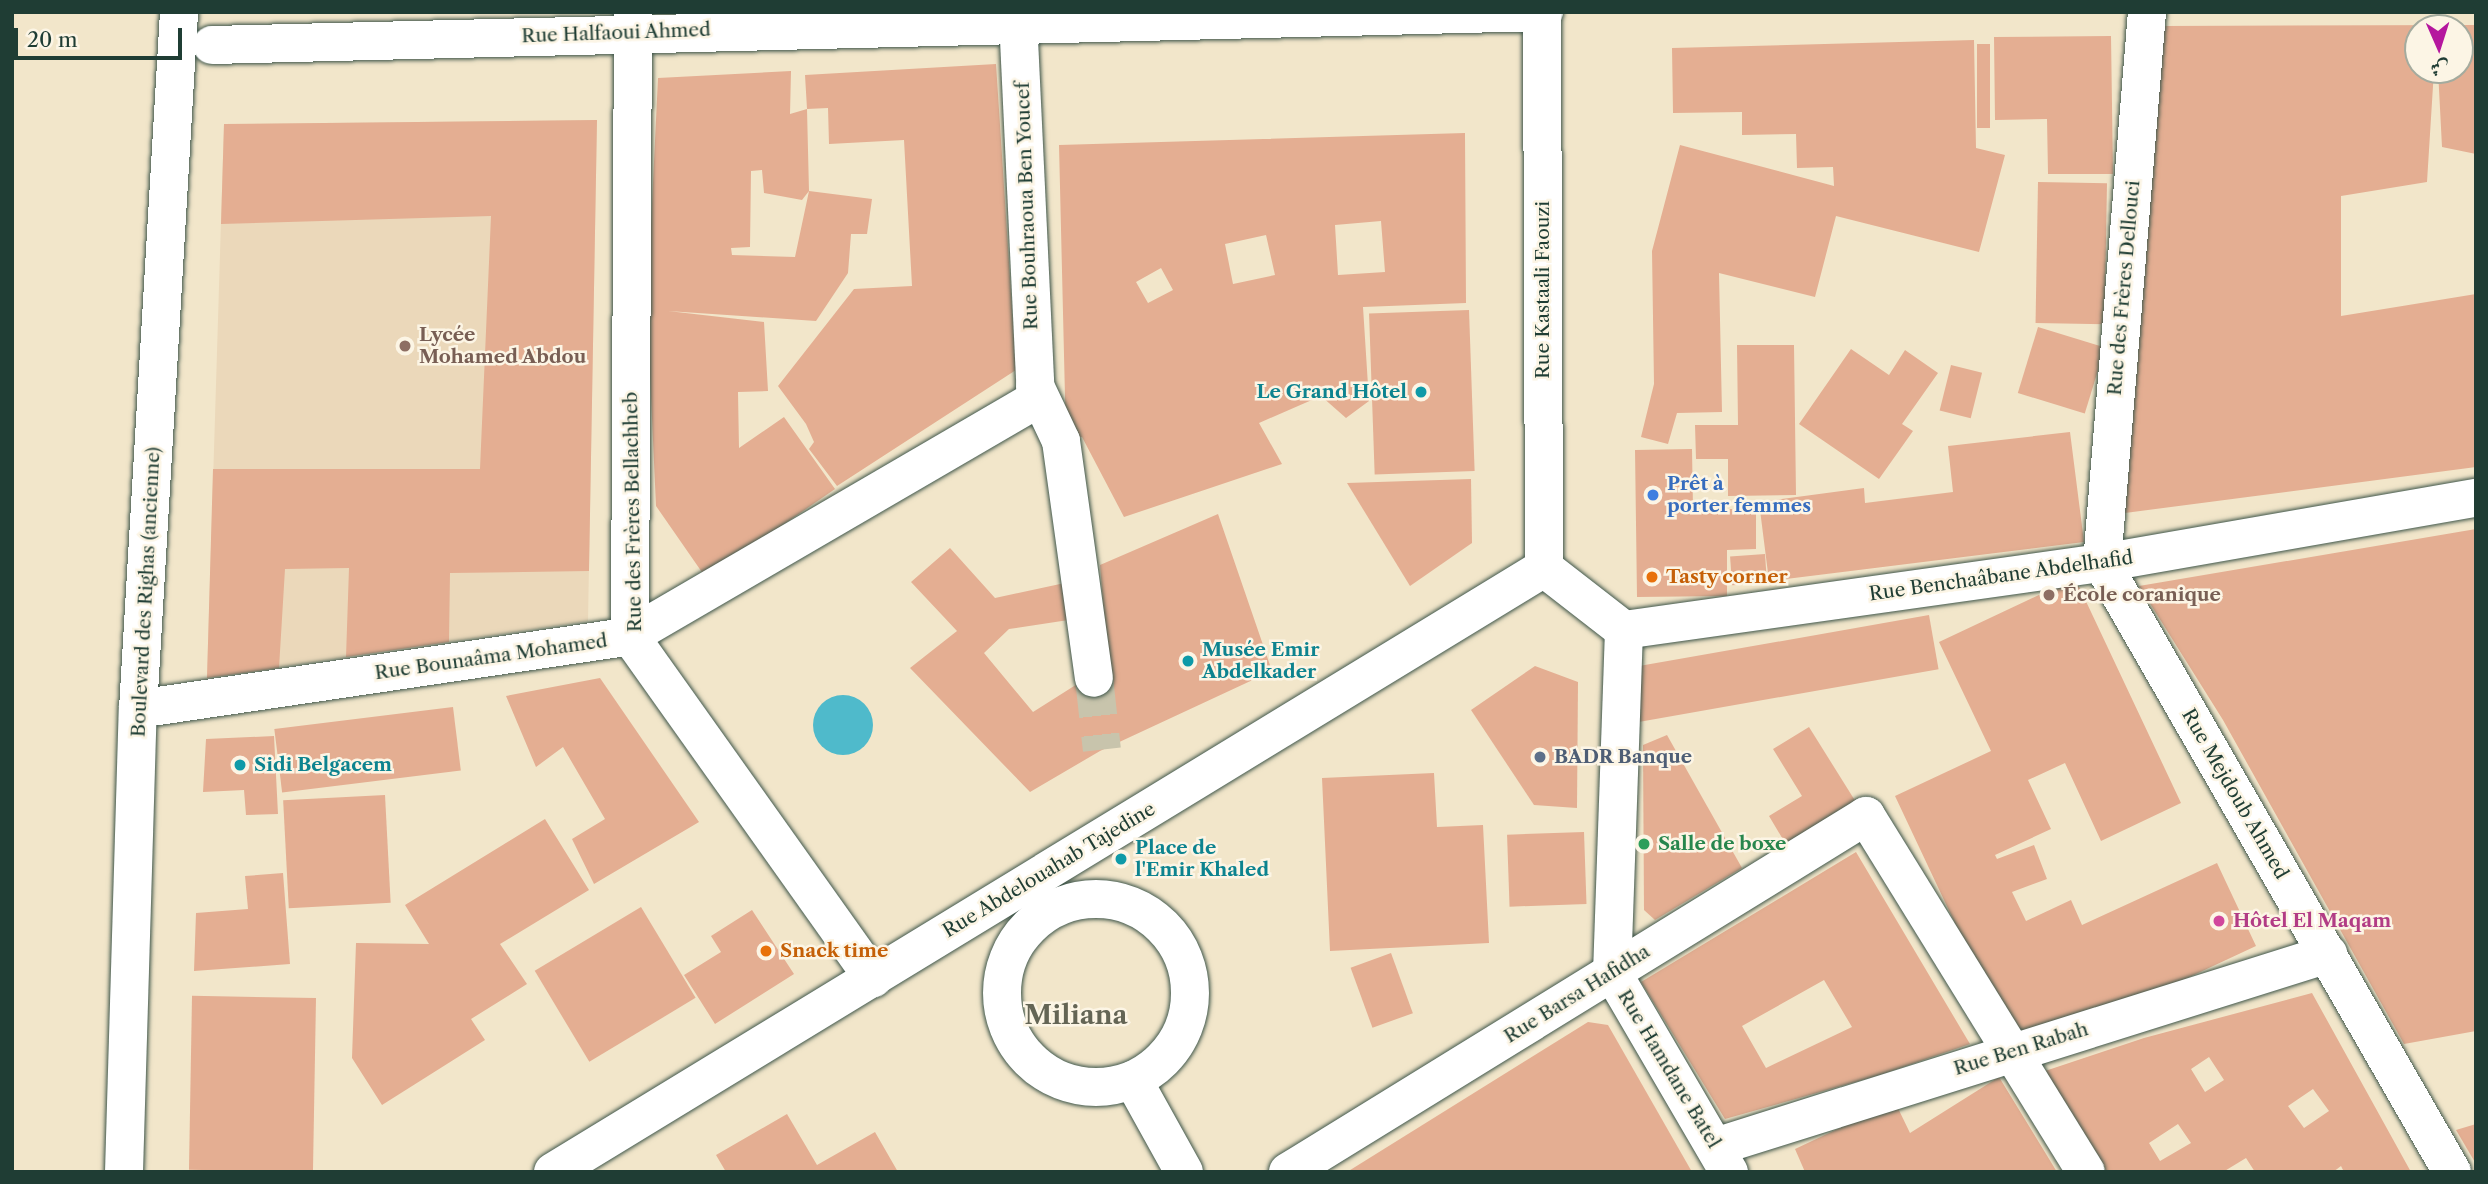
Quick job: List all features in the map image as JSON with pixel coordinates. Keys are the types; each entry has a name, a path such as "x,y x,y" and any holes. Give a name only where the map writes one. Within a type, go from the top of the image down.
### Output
{"street":[{"name":"Boulevard des Righas (ancienne)","path":"124,1172 138,709 179,12"},
{"name":"Rue Halfaoui Ahmed","path":"212,45 633,22 1542,12"},
{"name":"Rue Kastaali Faouzi","path":"1542,12 1545,568"},
{"name":"Rue des Frères Dellouci","path":"2102,563 2147,12"},
{"name":"Rue Bouhraoua Ben Youcef","path":"1019,18 1035,393"},
{"name":"Rue des Frères Bellachheb","path":"633,22 630,636 873,978"},
{"name":"Rue Bounaâma Mohamed","path":"138,709 630,636 1035,393"},
{"path":"1035,393 1061,441 1094,678"},
{"name":"Rue Benchaâbane Abdelhafid","path":"1625,630 2102,563 2476,498"},
{"name":"Rue Mejdoub Ahmed","path":"2102,563 2452,1172"},
{"path":"1545,568 1625,630"},
{"name":"Rue Abdelouahab Tajedine","path":"553,1172 873,978 1032,899 1193,784 1545,568"},
{"name":"Rue Hamdane Batel","path":"1625,630 1612,972 1722,1160"},
{"name":"Rue Barsa Hafidha","path":"1288,1172 1866,816 2012,1052"},
{"path":"1032,899 1090,899 1133,905 1159,922 1179,947 1190,977 1190,1008 1183,1029 1160,1064 1133,1080 1099,1087 1065,1083 1034,1066 1012,1039 1001,1006 1002,972 1032,899"},
{"name":"Rue Ben Rabah","path":"1722,1160 2012,1052 2328,954"},
{"path":"2012,1052 2086,1172"},
{"path":"1133,1080 1184,1172"}],"shaded area":[{"name":"Lycée Mohamed Abdou","path":"597,120 588,621 207,678 224,124"}],"water":[{"path":"843,695 864,704 873,725 864,746 843,755 822,746 813,725 822,704"}],"building":[{"path":"2404,25 2404,84 2433,84 2427,182 2341,196 2341,316 2476,294 2476,467 2125,513 2164,26"},
{"path":"2474,25 2476,154 2442,147 2439,84 2474,84"},
{"path":"2111,36 2113,174 2048,174 2047,119 1995,120 1994,37"},
{"path":"1974,40 1976,148 2005,155 1979,252 1836,216 1815,297 1719,273 1722,412 1677,413 1668,444 1641,437 1654,384 1652,251 1680,145 1834,186 1833,167 1797,168 1796,134 1742,135 1742,112 1673,113 1672,48"},
{"path":"1977,44 1990,44 1990,128 1977,128"},
{"path":"996,64 1016,370 837,486 809,449 814,442 806,424 778,386 854,289 912,286 904,140 829,144 828,108 807,109 805,75"},
{"path":"791,71 790,114 807,109 809,191 872,199 867,234 851,234 848,273 816,321 668,311 764,322 768,391 738,392 739,448 784,417 835,489 706,578 656,506 647,309 658,78","holes":["762,170 764,193 802,200 809,191 795,257 732,255 731,248 750,247 751,171"]},
{"path":"597,120 589,571 450,573 449,642 346,657 349,568 285,569 279,668 207,678 213,469 480,469 491,216 221,224 224,124"},
{"path":"1465,133 1466,303 1363,307 1369,401 1346,418 1321,396 1259,423 1282,464 1124,517 1082,437 1066,439 1059,145","holes":["1381,221 1385,272 1338,275 1335,225","1266,235 1275,275 1233,284 1225,244","1161,268 1173,290 1148,303 1136,282"]},
{"path":"2038,182 2107,183 2105,324 2036,323"},
{"name":"Le Grand Hôtel","path":"1469,310 1475,471 1375,474 1369,313"},
{"path":"2038,327 2105,347 2085,413 2018,393"},
{"path":"1737,345 1794,345 1796,495 1728,496 1728,459 1696,459 1695,425 1738,425"},
{"path":"1851,349 1889,375 1905,350 1938,373 1902,424 1913,431 1879,479 1799,424"},
{"path":"1951,365 1982,373 1971,418 1940,411"},
{"path":"2070,432 2084,542 1769,581 1759,502 1864,488 1865,503 1953,492 1948,446"},
{"path":"1692,449 1693,509 1756,509 1756,549 1727,550 1727,596 1637,597 1635,450"},
{"path":"1471,479 1472,543 1410,586 1347,483"},
{"name":"Musée Emir Abdelkader","path":"1218,514 1272,671 1100,751 1030,792 910,668 957,631 911,582 950,548 995,598 1074,581 1075,619 1009,629 984,653 1033,712 1082,681 1109,679 1100,565"},
{"path":"2476,529 2476,1031 2404,1044 2223,720 2139,586"},
{"path":"1765,554 1767,583 1732,585 1730,556"},
{"path":"2075,578 2181,803 2101,841 2065,763 2028,780 2051,829 1995,855 1997,859 2034,845 2047,879 2012,892 2026,921 2071,900 2082,925 2217,863 2256,946 2018,1057 1895,796 1991,751 1939,642"},
{"path":"1929,615 1939,669 1627,724 1618,670"},
{"name":"BADR Banque","path":"1535,666 1578,682 1577,808 1534,805 1471,710"},
{"path":"600,678 699,822 594,884 572,839 605,819 563,747 536,767 506,696"},
{"path":"453,707 461,771 282,792 274,729"},
{"path":"1809,727 1864,815 1794,858 1769,816 1802,796 1773,749"},
{"path":"1667,735 1742,868 1655,920 1644,910 1643,745"},
{"name":"Sidi Belgacem","path":"274,736 278,814 246,815 244,790 203,792 206,739"},
{"path":"1434,773 1437,827 1483,825 1489,943 1330,951 1322,778"},
{"path":"385,795 391,903 289,908 283,800"},
{"path":"545,819 589,890 500,944 527,984 471,1019 485,1040 382,1105 352,1058 356,943 429,944 405,905"},
{"path":"1584,832 1587,904 1510,907 1507,835"},
{"path":"1856,852 1970,1044 1880,1075 1725,1119 1641,982","holes":["1824,980 1852,1027 1766,1068 1742,1026"]},
{"path":"283,873 290,964 194,971 196,913 248,909 245,876"},
{"path":"641,907 696,998 589,1062 535,971"},
{"path":"752,910 794,974 715,1024 684,975 721,952 711,936"},
{"path":"1391,953 1413,1013 1372,1028 1351,968"},
{"path":"2312,993 2411,1172 2344,1172 2341,1166 2333,1172 2255,1172 2246,1158 2223,1172 2107,1172 2042,1072 2144,1038","holes":["2209,1057 2224,1080 2205,1092 2191,1069","2313,1089 2329,1111 2304,1128 2288,1106","2178,1124 2191,1143 2160,1161 2149,1143"]},
{"path":"192,996 316,998 313,1172 189,1170"},
{"path":"1588,1022 1608,1025 1692,1172 1347,1172"},
{"path":"1999,1077 2057,1172 1805,1172 1795,1149 1895,1102 1910,1133"},
{"path":"787,1114 817,1165 875,1132 898,1172 726,1172 716,1155"},
{"path":"2476,1124 2476,1164 2456,1130"}],"tunnel":[{"path":"1094,678 1102,750"}],"place":[{"name":"Lycée Mohamed Abdou","path":"405,346"},
{"name":"Le Grand Hôtel","path":"1421,392"},
{"name":"Prêt à porter femmes","path":"1653,495"},
{"name":"Tasty corner","path":"1652,577"},
{"name":"École coranique","path":"2049,595"},
{"name":"Musée Emir Abdelkader","path":"1188,661"},
{"name":"BADR Banque","path":"1540,757"},
{"name":"Sidi Belgacem","path":"240,765"},
{"name":"Salle de boxe","path":"1644,844"},
{"name":"Place de l'Emir Khaled","path":"1121,859"},
{"name":"Hôtel El Maqam","path":"2219,921"},
{"name":"Snack time","path":"766,951"}],"district":[{"name":"Miliana","path":"1076,1016"}]}
